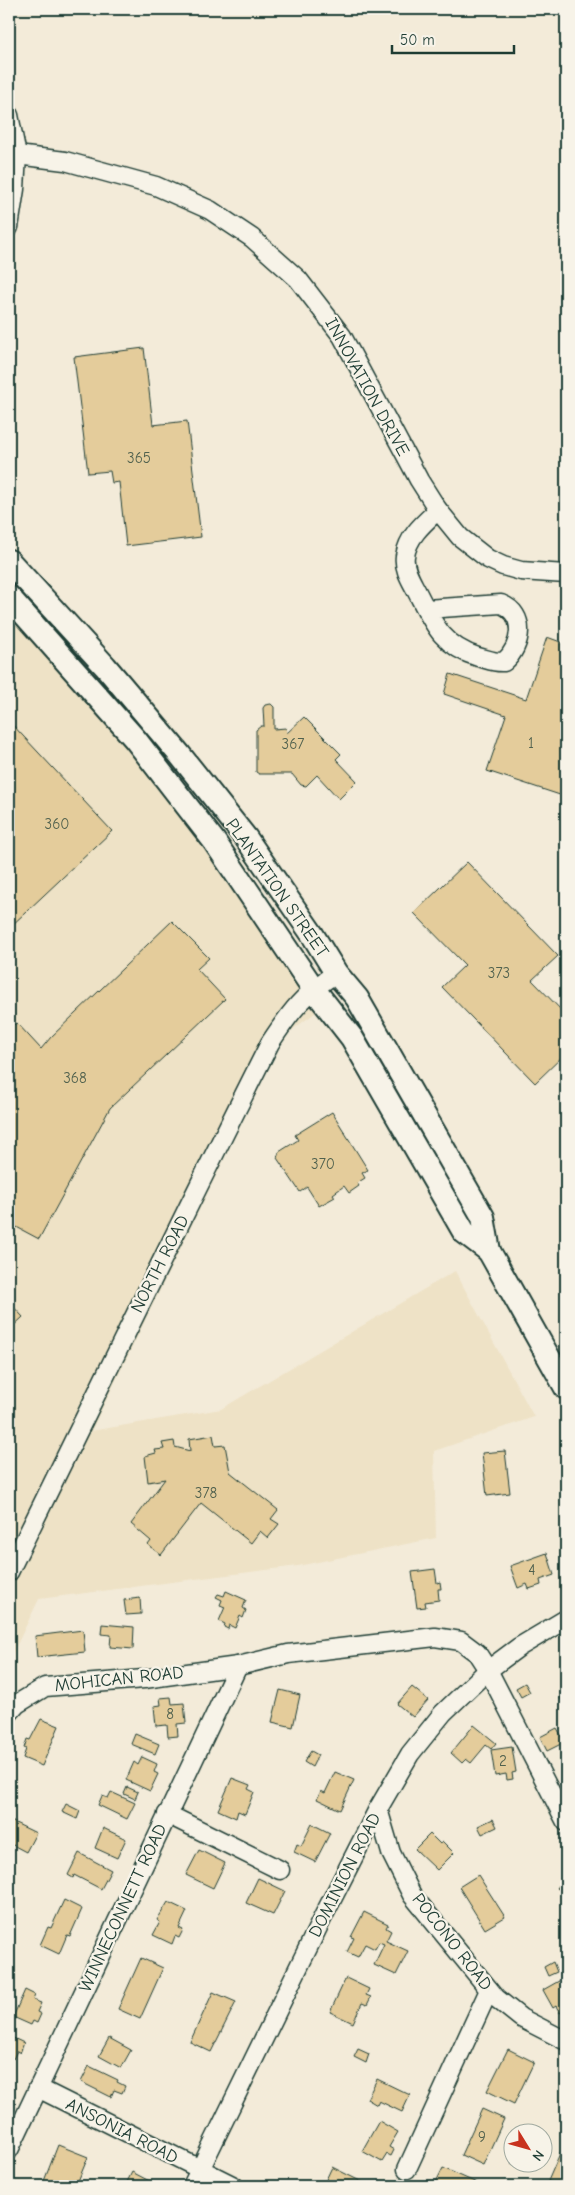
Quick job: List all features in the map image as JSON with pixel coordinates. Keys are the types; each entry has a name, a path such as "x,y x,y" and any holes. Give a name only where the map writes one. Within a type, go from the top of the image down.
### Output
{"main road":[{"name":"PLANTATION STREET","path":"9,561 104,666 180,755 246,838 312,934 336,973 357,998 483,1217 489,1251 566,1388"},
{"name":"PLANTATION STREET","path":"9,597 128,730 214,841 313,988 352,1038 464,1232 489,1251"}],"street":[{"path":"9,116 16,155 15,189 9,227"},
{"name":"INNOVATION DRIVE","path":"16,155 65,161 156,186 210,210 268,250 302,282 342,336 419,480 438,510 460,536 488,559 503,566 521,571 566,574"},
{"path":"426,610 501,604 513,612 518,623 519,637 516,645 504,662 497,662 456,648 434,627 406,568 405,556 410,542 418,530 438,510"},
{"name":"NORTH ROAD","path":"9,1572 84,1414 270,1043 289,1014 313,988 336,973"},
{"name":"DOMINION ROAD","path":"192,2186 378,1810 399,1772 430,1728 488,1670 518,1647 566,1619"},
{"name":"MOHICAN ROAD","path":"9,1713 17,1704 45,1687 144,1679 238,1666 288,1654 435,1637 461,1641 477,1653 488,1670 566,1822"},
{"name":"WINNECONNETT ROAD","path":"9,2150 238,1666"},
{"name":"POCONO ROAD","path":"378,1810 391,1853 412,1895 489,1990 503,2006 521,2018 566,2041"},
{"path":"167,1814 280,1870"},
{"path":"407,2169 489,1990"},
{"name":"ANSONIA ROAD","path":"38,2088 234,2186"}],"shaded area":[{"path":"9,616 97,711 181,810 319,1010 284,1036 91,1431 221,1409 455,1271 534,1417 434,1451 436,1538 298,1566 39,1599 9,1661"}],"building":[{"path":"144,348 153,425 187,421 201,537 126,546 119,482 112,483 110,471 88,473 74,357"},
{"path":"547,637 566,644 566,797 487,771 506,715 444,694 450,674 526,699"},
{"path":"271,704 274,707 274,729 286,728 287,733 304,717 341,754 336,759 357,781 339,799 317,775 306,786 301,785 292,774 259,774 256,772 256,730 264,726 263,708 265,705"},
{"path":"9,721 112,831 9,928"},
{"path":"467,862 558,956 532,980 566,1015 566,1053 535,1083 442,987 465,965 414,913"},
{"path":"172,921 209,958 197,969 225,999 110,1108 39,1239 9,1223 9,1027 17,1023 41,1049 51,1037"},
{"path":"332,1112 368,1170 362,1173 365,1178 357,1183 359,1186 349,1193 344,1186 333,1194 335,1197 319,1206 307,1187 300,1192 277,1158 279,1152 298,1140 295,1135"},
{"path":"9,1302 23,1317 9,1330"},
{"path":"213,1435 215,1446 225,1445 230,1472 278,1510 271,1519 279,1524 268,1538 260,1531 251,1543 201,1503 161,1555 148,1545 151,1541 131,1524 165,1479 148,1482 145,1456 156,1453 155,1450 164,1449 162,1443 174,1441 175,1447 190,1451 189,1439"},
{"path":"505,1451 510,1493 487,1496 482,1453"},
{"path":"547,1553 554,1575 540,1580 541,1585 529,1589 527,1584 518,1588 510,1566"},
{"path":"435,1569 437,1583 440,1582 441,1589 438,1589 439,1600 425,1602 426,1607 417,1608 412,1572"},
{"path":"226,1591 246,1600 243,1608 246,1610 243,1618 240,1616 235,1628 229,1625 228,1629 224,1627 225,1624 219,1621 225,1607 220,1605 222,1600 216,1597 218,1594 224,1596"},
{"path":"140,1598 141,1614 126,1615 124,1600"},
{"path":"102,1624 134,1627 133,1649 110,1647 111,1635 101,1634"},
{"path":"83,1630 85,1652 37,1657 35,1636"},
{"path":"525,1683 530,1692 521,1697 516,1688"},
{"path":"412,1687 428,1700 413,1717 397,1704"},
{"path":"280,1690 300,1695 293,1727 272,1722"},
{"path":"566,1694 566,1709 560,1698"},
{"path":"171,1697 172,1704 184,1703 186,1723 177,1724 178,1736 168,1737 167,1725 156,1726 154,1706 161,1705 160,1698"},
{"path":"41,1719 59,1726 42,1766 23,1758 27,1739 30,1740"},
{"path":"474,1725 496,1743 491,1749 486,1745 471,1763 466,1759 462,1763 451,1753"},
{"path":"557,1728 565,1742 547,1751 540,1737"},
{"path":"135,1734 159,1744 155,1754 131,1744"},
{"path":"512,1747 516,1772 512,1773 513,1779 507,1780 506,1774 495,1776 491,1750"},
{"path":"311,1751 318,1755 312,1767 304,1762"},
{"path":"142,1757 157,1764 154,1772 158,1774 150,1791 126,1780 134,1762 138,1765"},
{"path":"335,1772 354,1780 340,1810 317,1799 321,1791 325,1793"},
{"path":"232,1778 250,1785 248,1789 254,1792 245,1814 238,1811 236,1818 218,1810"},
{"path":"127,1787 138,1792 135,1799 124,1794"},
{"path":"111,1792 135,1803 127,1819 98,1805 102,1796 108,1798"},
{"path":"66,1804 80,1811 77,1819 62,1812"},
{"path":"493,1819 497,1827 482,1834 478,1826"},
{"path":"9,1820 36,1833 26,1852 9,1843"},
{"path":"312,1824 330,1833 315,1862 294,1852 297,1844 301,1846"},
{"path":"103,1828 126,1839 117,1858 95,1848"},
{"path":"430,1834 440,1844 443,1842 454,1853 437,1870 415,1849"},
{"path":"199,1850 225,1863 213,1888 186,1875"},
{"path":"79,1853 111,1870 101,1889 74,1875 73,1878 68,1875"},
{"path":"478,1875 505,1917 485,1929 459,1887"},
{"path":"566,1877 566,1895 557,1888"},
{"path":"258,1878 285,1891 273,1915 246,1903"},
{"path":"64,1900 82,1909 70,1936 67,1935 59,1954 40,1945 48,1927 51,1928"},
{"path":"168,1902 187,1911 179,1928 183,1930 179,1938 175,1936 172,1944 153,1935 160,1922 157,1920"},
{"path":"364,1912 388,1924 386,1928 391,1931 386,1941 408,1951 396,1975 374,1965 384,1944 379,1942 375,1949 365,1944 358,1957 347,1952 354,1938 351,1937"},
{"path":"141,1958 163,1968 140,2019 118,2009"},
{"path":"553,1962 557,1972 548,1976 544,1967"},
{"path":"566,1977 566,2000 564,2001 566,2010 560,2013 556,2006 553,2008 543,1990"},
{"path":"346,1978 369,1989 366,1995 371,1997 367,2005 362,2003 353,2023 330,2012"},
{"path":"25,1990 35,1995 33,2000 41,2003 37,2012 41,2014 37,2023 33,2021 31,2025 13,2017"},
{"path":"213,1992 236,2002 211,2052 190,2042"},
{"path":"9,2036 24,2043 20,2053 17,2051 13,2059 9,2057"},
{"path":"109,2038 131,2050 121,2068 99,2056"},
{"path":"358,2049 369,2054 366,2063 354,2057"},
{"path":"508,2049 534,2062 514,2104 487,2091"},
{"path":"89,2066 118,2080 117,2082 125,2086 122,2093 114,2090 111,2097 81,2082"},
{"path":"377,2079 410,2095 402,2112 379,2101 377,2105 367,2099"},
{"path":"482,2109 504,2119 483,2165 461,2155"},
{"path":"379,2121 398,2132 389,2147 394,2150 391,2156 387,2154 382,2162 362,2151"},
{"path":"564,2144 566,2145 566,2186 548,2181"},
{"path":"58,2145 88,2157 76,2186 57,2186 44,2181"},
{"path":"332,2167 366,2184 365,2186 323,2186"},
{"path":"443,2168 479,2184 478,2186 434,2186"},
{"path":"132,2172 159,2186 125,2186"}]}
